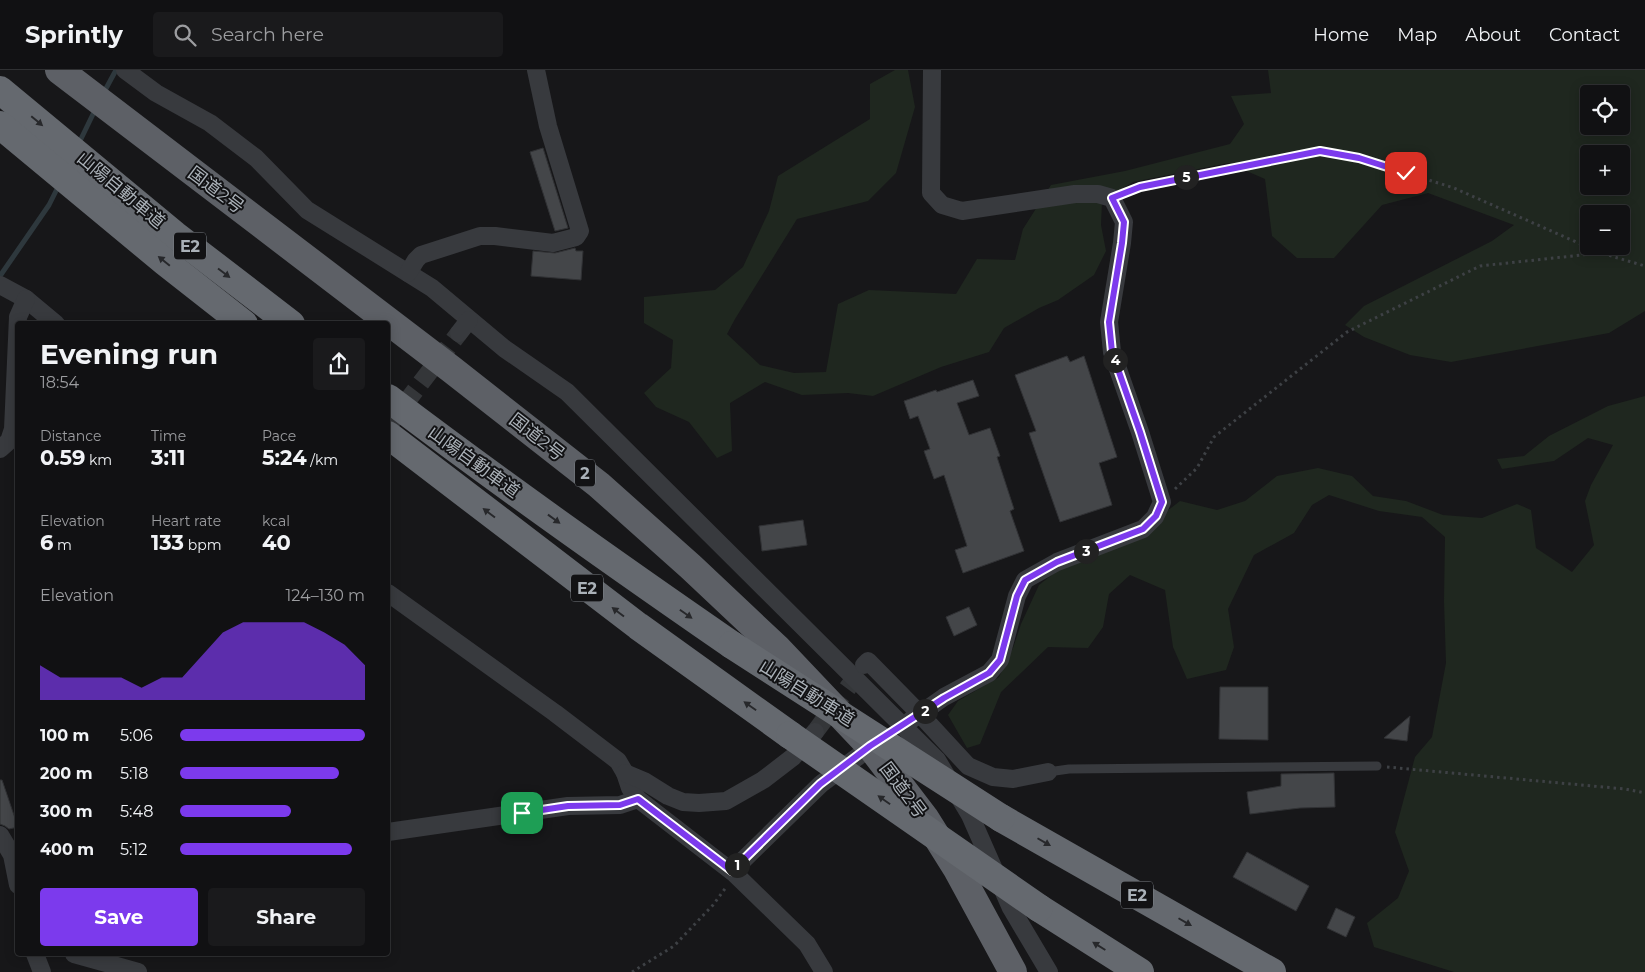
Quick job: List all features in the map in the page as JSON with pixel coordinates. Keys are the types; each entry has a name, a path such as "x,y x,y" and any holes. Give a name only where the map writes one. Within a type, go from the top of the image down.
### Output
{"highway":[{"name":"国道2号","path":"59,70 388,321"},
{"name":"山陽自動車道","path":"0,90 175,235 287,321"},
{"name":"山陽自動車道","path":"0,124 165,262 240,321"},
{"name":"国道2号","path":"390,323 599,485 691,567 777,648 870,746 924,818 957,869 1013,972"},
{"name":"山陽自動車道","path":"390,400 452,447 732,645 1001,818 1272,972"},
{"name":"山陽自動車道","path":"390,437 638,626 803,733 1039,908 1140,972"}],"street":[{"path":"125,70 156,93 210,123 256,158 307,210 432,288 464,326 505,349 567,392 937,760 970,815 1011,908 1049,972"},
{"path":"408,273 421,255 480,236 496,236 553,243 576,237 580,231 548,126 536,70"},
{"path":"734,872 820,784 870,746 944,698 989,673 1000,660 1017,596 1025,580 1057,562 1143,529 1156,516 1162,502 1112,352 1109,322 1124,222 1112,198 1098,194 1075,194 962,211 942,205 931,193 932,70"},
{"path":"3,286 26,299 52,321"},
{"path":"18,321 26,299"},
{"path":"0,449 8,441 13,429 15,384"},
{"path":"390,595 555,713 618,761 625,773 630,788 638,799 734,872 807,944 824,972"},
{"path":"864,665 868,661 968,766 993,777 1014,780 1048,772"},
{"path":"625,773 682,802 726,801 763,780 793,757 803,733"},
{"path":"390,832 568,806 620,805 638,799"},
{"path":"0,835 15,855"},
{"path":"36,956 42,972"},
{"path":"81,956 138,972"}],"lane":[{"path":"1048,772 1069,769 1377,766"}],"path":[{"path":"1112,198 1140,187 1320,151 1359,158 1454,188 1580,244"},
{"path":"1162,502 1197,468 1214,437 1347,332 1480,266 1582,255"},
{"path":"1607,255 1645,266"},
{"path":"1377,766 1625,789 1645,793"},
{"path":"632,972 674,946 713,905 734,872"}],"shaded area":[{"path":"895,70 908,70 915,107 896,173 868,201 797,219 727,334 760,365 794,373 826,372 838,304 869,290 956,294 977,259 1015,260 1023,229 1051,185 1125,171 1230,144 1244,124 1231,96 1271,93 1268,70 1645,70 1645,311 1609,333 1451,362 1410,355 1364,337 1345,325 1364,306 1492,241 1514,225 1428,193 1382,205 1334,258 1297,258 1272,236 1265,179 1228,163 1133,182 1102,201 1101,225 1106,251 1094,275 1058,300 1039,308 1004,328 989,352 941,367 873,396 848,393 802,395 765,382 730,403 732,451 717,458 689,422 656,407 644,393 671,368 673,340 644,323 644,297 715,290 743,267 769,211 778,176 870,119 870,84"},
{"path":"1645,396 1645,972 1454,972 1374,947 1367,923 1398,898 1409,871 1395,832 1415,757 1432,737 1446,663 1444,601 1445,537 1422,517 1379,511 1329,495 1312,505 1294,533 1254,555 1228,609 1234,647 1226,670 1187,679 1173,647 1165,590 1130,575 1109,594 1103,627 1088,648 1048,647 1001,692 980,744 967,748 948,715 958,701 999,677 1039,585 1058,570 1162,515 1180,501 1217,510 1245,501 1277,476 1318,468 1352,476 1373,496 1406,501 1443,515 1482,518 1517,504 1531,510 1536,548 1572,572 1594,545 1585,501 1591,485 1613,445 1588,438 1554,461 1502,469 1497,459 1524,456 1549,436 1608,406"}],"building":[{"path":"543,148 568,228 555,231 530,152"},
{"path":"575,248 576,251 583,251 581,280 531,276 533,251 555,253"},
{"path":"1067,356 1070,362 1084,356 1117,457 1099,463 1112,505 1060,522 1029,433 1036,431 1015,375"},
{"path":"973,380 979,396 957,403 969,435 990,428 1000,456 997,457 1014,509 1010,511 1024,551 963,573 955,550 967,546 944,475 934,479 924,451 930,449 918,416 910,419 904,401"},
{"path":"803,520 807,545 762,551 759,526"},
{"path":"969,607 977,625 954,636 946,617"},
{"path":"1220,687 1268,687 1268,740 1219,739"},
{"path":"1410,716 1407,741 1384,738"},
{"path":"1334,773 1335,807 1300,808 1250,814 1247,792 1281,786 1281,774"},
{"path":"0,780 2,780 15,818 15,828 9,829 0,824"},
{"path":"1247,852 1309,886 1296,911 1233,877"},
{"path":"1336,908 1355,917 1346,937 1327,928"}],"waterway":[{"path":"103,94 116,70"},
{"path":"79,143 96,108"},
{"path":"0,276 49,205 59,185"}],"tunnel":[{"path":"390,423 459,333"},
{"path":"815,732 864,666"}],"route":[{"path":"522,813 568,806 620,805 638,799 732,871 820,784 870,746 944,698 989,673 1000,660 1017,596 1025,580 1057,562 1143,529 1156,516 1162,502 1112,352 1109,322 1124,222 1112,198 1140,187 1320,151 1359,158 1406,173"}]}
